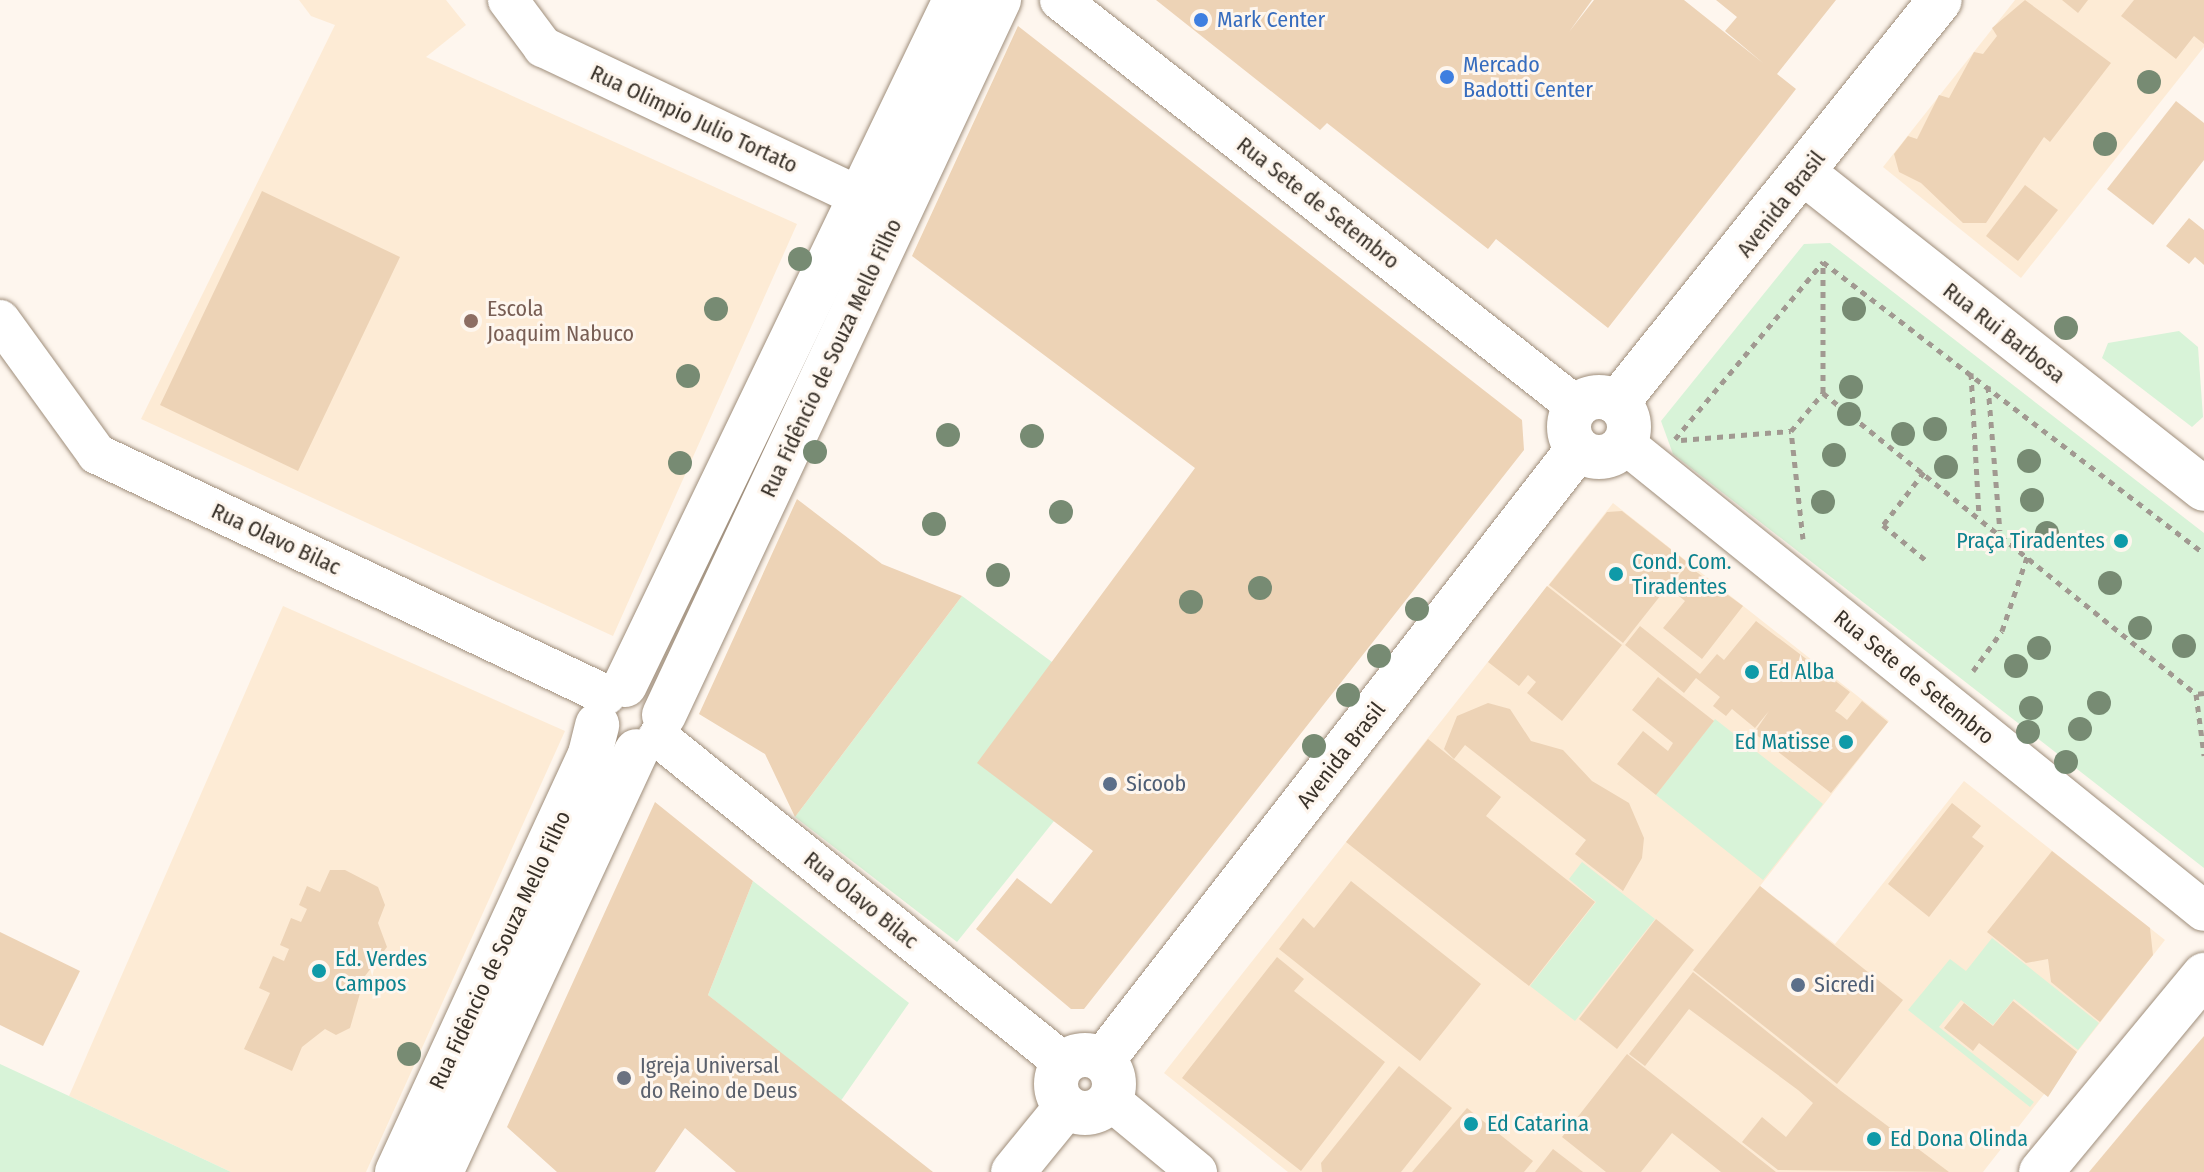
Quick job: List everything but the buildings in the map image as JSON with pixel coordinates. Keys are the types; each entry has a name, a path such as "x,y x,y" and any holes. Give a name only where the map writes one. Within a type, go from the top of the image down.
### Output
{"street":[{"name":"Rua Olimpio Julio Tortato","path":"508,0 543,47 880,206"},
{"name":"Rua Fidêncio de Souza Mello Filho","path":"880,206 955,0"},
{"name":"Rua Fidêncio de Souza Mello Filho","path":"397,1172 653,734 768,442 880,206 999,0"},
{"name":"Rua Sete de Setembro","path":"1060,0 1606,417 2204,911"},
{"name":"Avenida Brasil","path":"1092,1074 1578,449 1569,420 1606,417 1805,174 1940,0"},
{"name":"Rua Rui Barbosa","path":"1805,174 2204,489"},
{"name":"Rua Olavo Bilac","path":"0,320 97,454 609,702"},
{"name":"Rua Fidêncio de Souza Mello Filho","path":"441,1172 498,1000 609,702 768,442"},
{"path":"655,695 653,734 609,744 609,702 655,695"},
{"name":"Rua Olavo Bilac","path":"653,734 1092,1074 1197,1172"},
{"path":"2041,1172 2204,975"},
{"path":"1013,1172 1066,1107 1055,1086 1092,1074"}],"path":[{"path":"1823,262 1971,372 2204,553"},
{"path":"1673,440 1791,431 1823,393 1823,262"},
{"path":"1673,440 1823,262"},
{"path":"1971,372 1979,514"},
{"path":"1988,386 2000,532"},
{"path":"1823,393 1979,514 2196,694 2204,755"},
{"path":"1791,431 1803,539"},
{"path":"1673,440 1684,448"},
{"path":"1924,472 1883,525 1928,562"},
{"path":"1790,530 1815,549"},
{"path":"1973,671 2002,631 2028,554"},
{"path":"1960,662 1984,681"},
{"path":"2196,694 2204,693"}],"shaded area":[{"name":"Escola Joaquim Nabuco","path":"299,0 446,0 466,25 426,57 797,224 613,636 141,419 335,25 311,16"},
{"path":"2015,0 2204,0 2204,47 2021,278 1883,167"},
{"path":"1613,503 1889,721 1760,886 1835,944 1964,781 2165,940 1983,1172 1288,1172 1164,1073"},
{"path":"283,606 565,731 366,1172 231,1172 69,1096"}],"green space":[{"name":"Praça Tiradentes","path":"1830,243 2204,533 2204,868 1673,454 1661,421 1804,244"},
{"path":"2179,331 2198,347 2203,417 2192,427 2102,358 2108,343"},
{"path":"962,596 1052,662 1054,821 957,942 795,817"},
{"path":"1715,719 1823,804 1763,880 1656,795"},
{"path":"1582,862 1655,919 1575,1021 1530,986 1596,902 1569,879"},
{"path":"753,881 909,1003 840,1102 708,995"},
{"path":"1992,938 2099,1023 2078,1050 2014,999 1993,1025 1961,1000 1939,1027 2034,1102 2030,1107 1908,1010 1950,959 1966,971"},
{"path":"0,1064 69,1096 231,1172 0,1172"}],"place":[{"name":"Mark Center","path":"1201,20"},
{"name":"Mercado Badotti Center","path":"1447,77"},
{"name":"Escola Joaquim Nabuco","path":"471,321"},
{"name":"Praça Tiradentes","path":"2121,541"},
{"name":"Cond. Com. Tiradentes","path":"1616,574"},
{"name":"Ed Alba","path":"1752,672"},
{"name":"Ed Matisse","path":"1846,742"},
{"name":"Sicoob","path":"1110,784"},
{"name":"Ed. Verdes Campos","path":"319,971"},
{"name":"Sicredi","path":"1798,985"},
{"name":"Igreja Universal do Reino de Deus","path":"624,1078"},
{"name":"Ed Catarina","path":"1471,1124"},
{"name":"Ed Dona Olinda","path":"1874,1139"}]}
